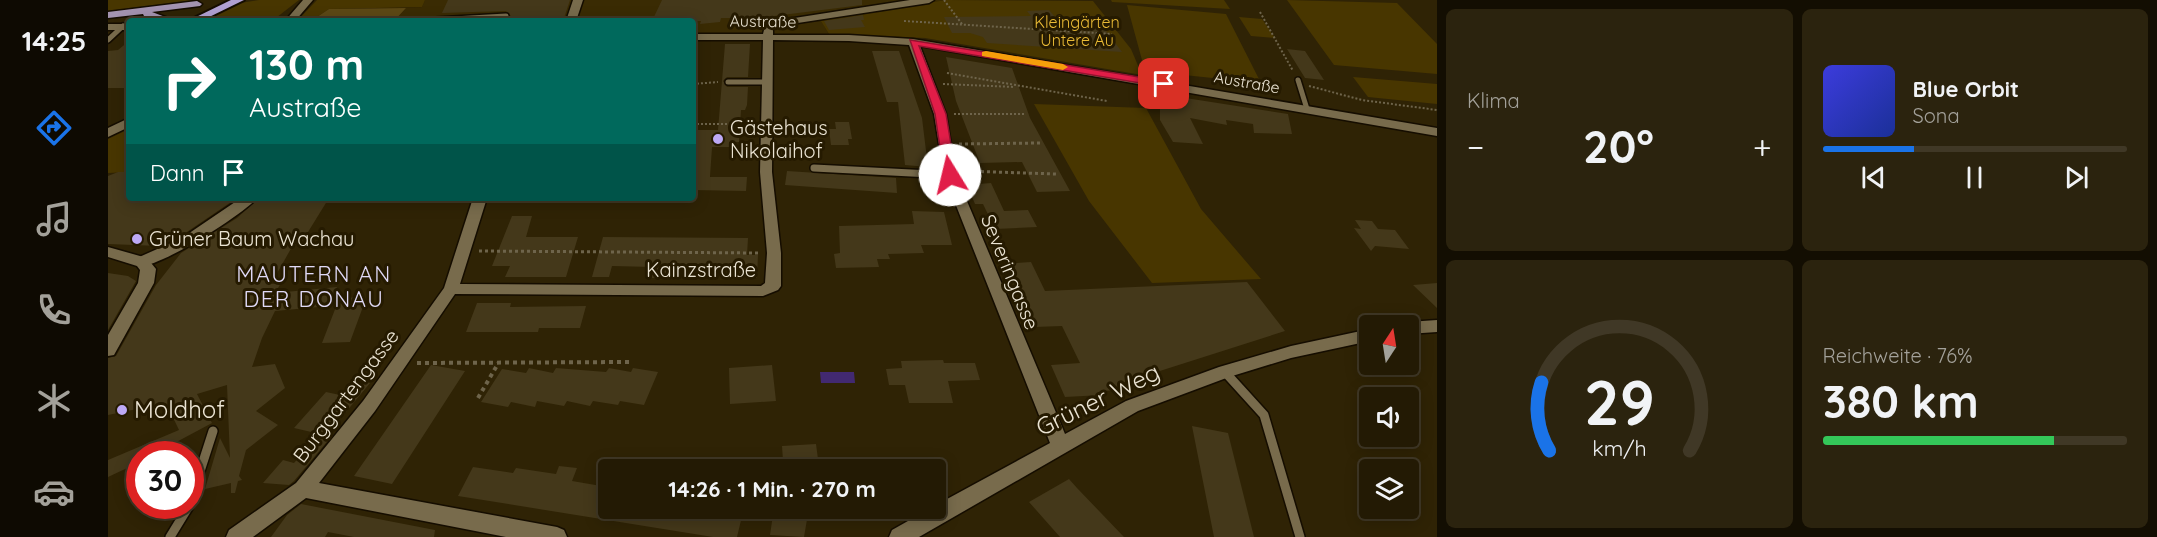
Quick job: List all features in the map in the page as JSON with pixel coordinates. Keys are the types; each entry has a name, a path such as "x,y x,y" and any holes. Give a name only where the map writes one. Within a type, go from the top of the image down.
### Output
{"highway":[{"path":"197,4 228,0"},
{"path":"200,18 239,0"}],"main road":[{"path":"108,15 197,4"},
{"path":"195,18 197,4"},
{"path":"179,18 181,14 197,4"},
{"path":"126,12 163,18"}],"street":[{"path":"572,18 578,0"},
{"path":"767,37 768,28 775,24 929,0"},
{"path":"284,18 305,3"},
{"path":"292,18 305,3"},
{"path":"108,27 126,27"},
{"name":"Austraße","path":"696,37 913,42 1437,132"},
{"name":"Kainzstraße","path":"451,290 763,291 773,286 776,279 766,172 767,37"},
{"name":"Severingasse","path":"913,42 940,114 949,173 1060,445"},
{"path":"111,130 126,123"},
{"path":"142,262 188,241 246,201"},
{"name":"Burggartengasse","path":"236,537 303,489 369,406 451,290 479,201"},
{"path":"108,252 142,262 148,269 146,283 108,350"},
{"path":"1419,327 1437,326"},
{"name":"Grüner Weg","path":"899,537 1132,406 1225,372 1291,352 1359,337"},
{"path":"303,489 557,537"}],"lane":[{"path":"471,18 506,16"},
{"path":"108,40 126,27"},
{"path":"728,82 767,82"},
{"path":"1298,82 1307,109"},
{"path":"814,168 949,173"},
{"path":"1225,372 1264,415 1300,537"},
{"path":"204,460 213,431"},
{"path":"170,537 181,519"}],"path":[{"path":"944,0 962,24"},
{"path":"1260,12 1278,39 1278,47 1298,82 1362,100 1437,110"},
{"path":"904,21 1112,34"},
{"path":"947,73 1107,101"},
{"path":"696,84 728,82"},
{"path":"929,85 1027,87"},
{"path":"940,114 1026,114"},
{"path":"696,124 766,124"},
{"path":"945,143 1040,143"},
{"path":"949,173 1056,174"},
{"path":"472,251 774,253"},
{"path":"478,399 499,362"},
{"path":"415,363 631,362"}],"shaded area":[{"path":"425,0 947,0 820,19 830,36 696,33 696,18 397,18 406,8 422,7"},
{"path":"406,8 397,18 316,18 329,9"},
{"path":"820,372 854,372 855,383 821,383"}],"green space":[{"path":"108,0 196,0 108,11"},
{"path":"259,0 299,0 276,18 207,18 233,4"},
{"path":"317,0 425,0 422,7 329,9 316,18 300,18"},
{"name":"Kleingärten Untere Au","path":"947,0 1093,1 1131,49 1142,75 925,38 829,34 819,18"},
{"path":"1111,0 1224,0 1230,9 1112,2"},
{"path":"1287,0 1397,3 1437,44 1437,74 1334,65"},
{"path":"1127,5 1226,14 1261,83 1145,71"},
{"path":"1239,17 1262,19 1275,38 1251,36"},
{"path":"1353,77 1437,84 1437,104 1368,97"},
{"path":"1034,104 1146,108 1201,209 1261,279 1152,283 1089,201"},
{"path":"126,130 126,172 108,173 108,139"}],"building":[{"path":"448,0 570,0 564,18 508,18 511,16 506,11 442,13"},
{"path":"662,0 862,0 862,5 759,18 721,18 720,22 700,24 701,21 696,21 696,18 653,18"},
{"path":"1049,10 1062,25 1101,24 1122,52 987,43 983,37 970,33 952,33 944,17 1031,16 1027,11"},
{"path":"863,15 864,20 861,20 865,27 829,30 824,21"},
{"path":"126,43 126,88 108,88 108,51 118,50"},
{"path":"725,44 750,44 748,77 727,77 723,81 727,87 748,87 747,105 745,110 741,110 739,142 729,142 729,147 712,147 710,177 747,177 746,191 696,190 696,130 718,130"},
{"path":"1287,49 1305,51 1324,80 1305,78"},
{"path":"872,51 899,51 922,118 928,167 905,165 898,102 887,102"},
{"path":"946,57 1012,68 1030,118 1070,191 1037,192 1022,162 980,163 956,101"},
{"path":"1160,94 1288,114 1292,134 1254,133 1253,124 1226,120 1227,125 1190,118 1203,144 1173,142 1160,120"},
{"path":"835,122 849,122 852,139 848,139 849,145 831,145 829,129 836,129"},
{"path":"787,171 896,178 897,193 785,185"},
{"path":"126,172 126,201 233,201 181,236 159,246 108,244 108,176"},
{"path":"991,183 1004,211 1028,210 1037,227 995,229 983,204 975,204 967,185"},
{"path":"256,201 327,201 300,245 293,245 271,284 281,283 275,293 337,287 329,306 275,311 252,367 275,364 285,388 256,411 278,425 246,450 239,476 242,480 238,481 235,493 231,493 231,483 205,489 220,438 230,458 227,385 197,394 212,423 178,441 153,441 179,430 166,403 108,415 108,358 116,356 156,285 181,253 237,218"},
{"path":"912,211 944,212 952,245 921,245 924,253 888,254 890,259 877,259 879,267 836,268 834,254 840,253 839,226 914,224"},
{"path":"512,216 532,216 526,237 578,237 566,277 505,277 510,266 492,266"},
{"path":"1355,220 1372,221 1378,229 1395,230 1409,249 1375,246 1371,251 1354,228 1361,229"},
{"path":"603,237 748,238 747,255 758,255 757,278 739,278 740,267 714,266 713,278 695,278 696,267 670,267 668,278 651,278 653,267 612,266 609,277 592,277"},
{"path":"1031,262 1045,291 1247,282 1285,331 1119,384 1121,390 1100,391 1102,395 1065,397 1051,365 1080,363 1062,326 1034,327 1004,264"},
{"path":"108,273 128,276 136,281 108,330"},
{"path":"1437,283 1437,308 1413,285"},
{"path":"356,297 353,305 364,304 350,342 322,343 339,299"},
{"path":"477,303 511,303 510,307 586,306 580,328 539,328 538,332 466,332"},
{"path":"943,360 944,363 975,363 980,380 948,381 953,403 909,403 905,385 889,385 886,369 902,368 901,361"},
{"path":"431,365 465,371 392,484 354,476"},
{"path":"772,365 776,401 730,404 729,368"},
{"path":"529,368 553,373 556,368 606,372 609,368 631,372 633,368 658,372 644,405 620,401 618,405 593,401 590,406 567,401 564,406 537,401 535,407 511,402 508,407 481,402 502,369 526,373"},
{"path":"354,379 370,383 326,436 331,437 294,481 289,485 263,483 283,460 294,463 320,434 294,428 326,392 340,395"},
{"path":"1192,426 1228,433 1254,537 1214,537"},
{"path":"816,444 818,459 783,459 782,446"},
{"path":"126,452 126,469 108,477 108,460"},
{"path":"559,466 577,468 572,481 598,485 598,519 458,496 473,467 513,473 516,468 556,474"},
{"path":"1069,479 1124,537 1060,537 1029,502"},
{"path":"301,504 435,530 434,537 354,537 328,532 325,537 271,537 287,515"},
{"path":"601,519 741,519 737,537 713,537"},
{"path":"772,519 807,519 804,537 770,535"}],"slow traffic":[{"path":"986,54 1063,67"}],"place":[{"name":"Gästehaus Nikolaihof","path":"718,139"},
{"name":"Grüner Baum Wachau","path":"137,239"},
{"name":"Moldhof","path":"122,410"}],"district":[{"name":"MAUTERN AN DER DONAU","path":"314,286"}],"route":[{"path":"950,175 940,114 913,42 1164,84"}]}
